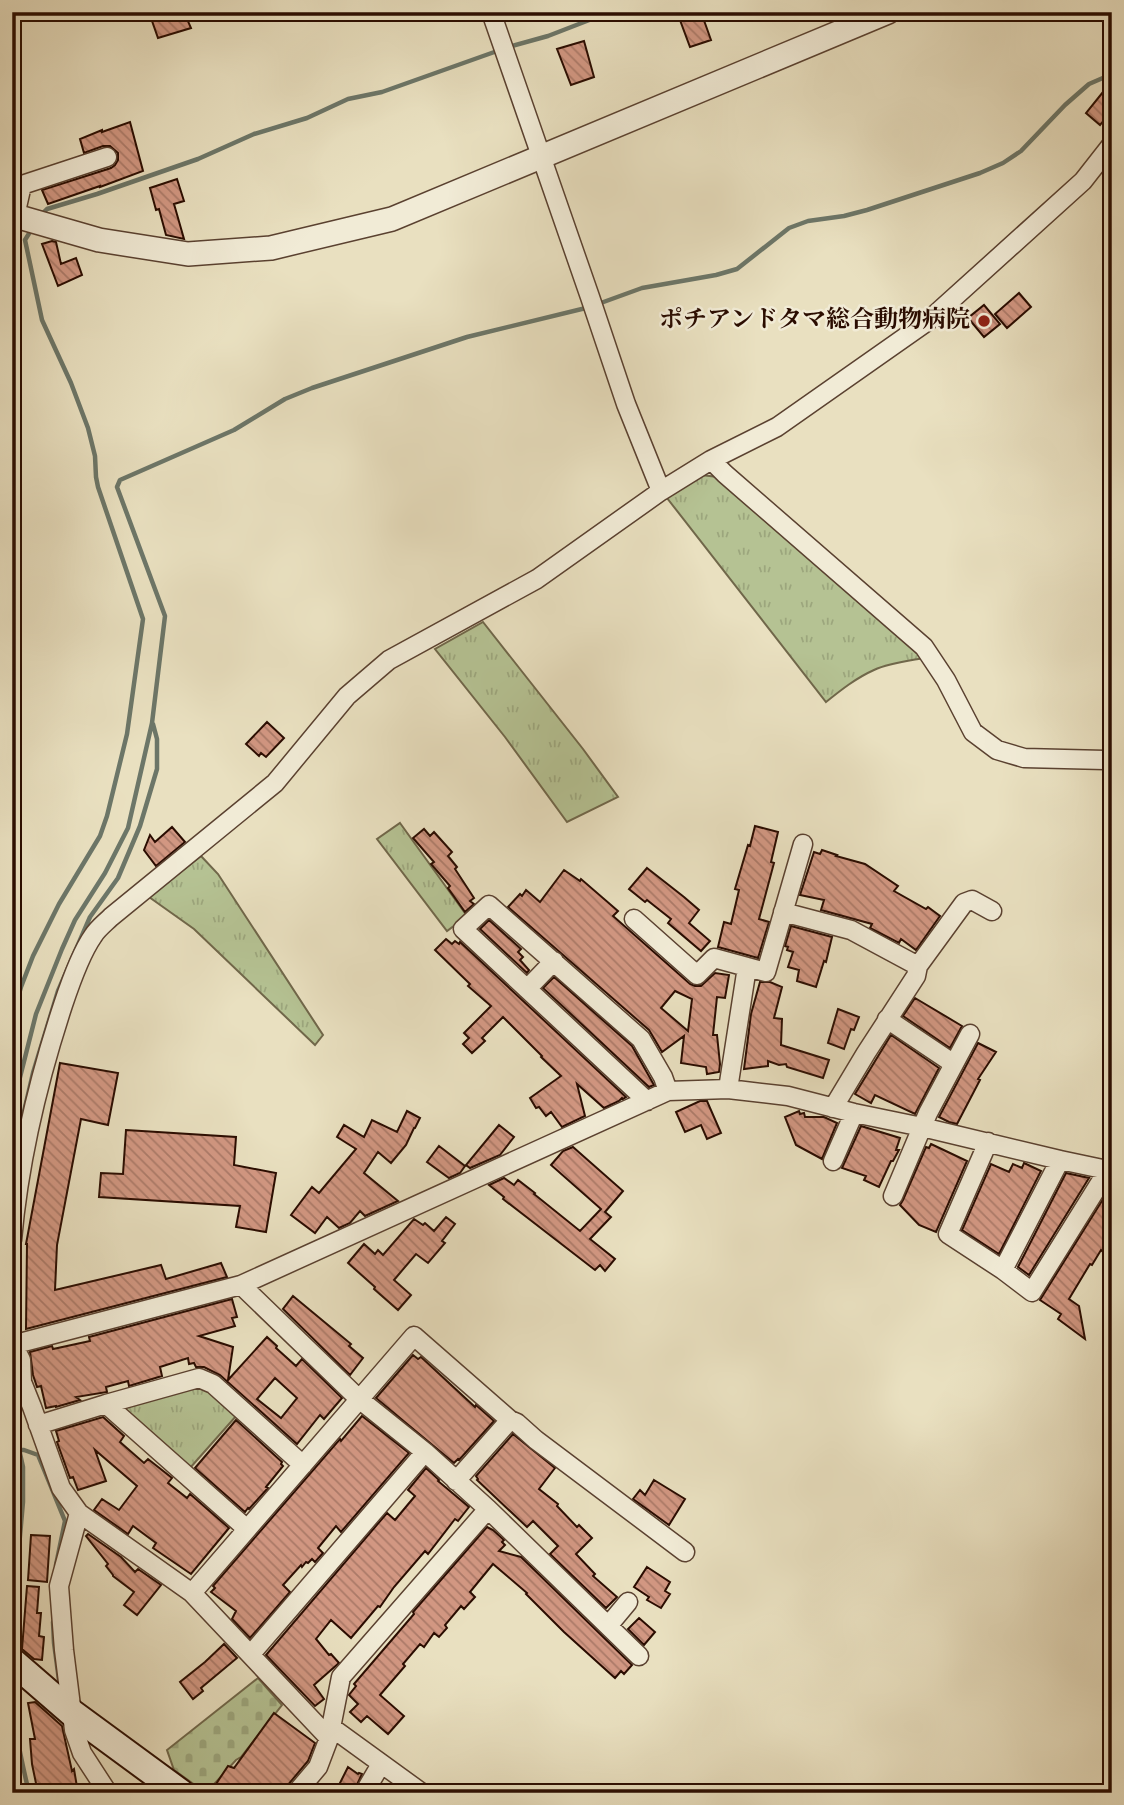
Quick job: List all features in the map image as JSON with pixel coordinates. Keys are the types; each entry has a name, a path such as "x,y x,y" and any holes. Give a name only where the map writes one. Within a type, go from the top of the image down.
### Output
{"main road":[{"path":"18,1666 72,1713 181,1793"}],"street":[{"path":"491,12 626,404 661,491"},
{"path":"107,157 22,185 23,212 99,240 188,254 271,248 392,219 888,12"},
{"path":"12,1240 29,1126 50,1043 73,977 93,935 111,916 275,783 347,696 389,660 537,579 661,491 711,460 777,427 928,321 1083,181 1112,145"},
{"path":"711,460 923,647 946,680 973,732 997,750 1024,758 1112,762"},
{"path":"634,919 697,975 714,958 766,972 803,844"},
{"path":"833,1108 916,976 918,966 964,903 972,900 992,911"},
{"path":"646,1101 463,929 489,905 641,1039 668,1091"},
{"path":"783,912 851,930 918,966"},
{"path":"527,989 554,961"},
{"path":"728,1089 747,967"},
{"path":"887,1019 954,1063"},
{"path":"893,1196 922,1127 970,1034"},
{"path":"422,1793 381,1763 330,1732 192,1593 79,1513 61,1488 22,1381 20,1360 12,1344 241,1285 668,1091 728,1089 788,1096 1110,1170 1032,1292 948,1234 988,1142"},
{"path":"833,1161 854,1113"},
{"path":"1003,1270 1060,1160"},
{"path":"241,1285 359,1399 425,1452 488,1509 639,1656"},
{"path":"192,1593 414,1336 510,1420 685,1552"},
{"path":"38,1425 199,1378 212,1384 303,1465"},
{"path":"106,1404 247,1530"},
{"path":"456,1481 510,1420"},
{"path":"251,1654 425,1452"},
{"path":"296,1793 318,1767 330,1732 341,1677 488,1509"},
{"path":"79,1513 59,1586 74,1730 82,1753 107,1793"},
{"path":"608,1626 628,1602"},
{"path":"364,1793 381,1763"}],"green space":[{"path":"701,475 718,477 924,658 874,670 855,680 826,702 667,498"},
{"path":"483,622 618,797 567,822 505,737 435,649"},
{"path":"400,823 467,916 447,931 377,839"},
{"path":"201,856 218,874 323,1035 315,1045 194,929 149,897"},
{"path":"203,1386 237,1415 190,1468 125,1411 125,1404"},
{"path":"258,1678 282,1705 241,1757 206,1793 174,1770 167,1750"}],"building":[{"path":"166,12 184,12 191,28 158,38 151,18"},
{"path":"677,12 701,12 711,40 690,47"},
{"path":"584,41 594,77 571,85 557,49"},
{"path":"1103,92 1112,99 1112,110 1100,125 1086,113"},
{"path":"130,122 143,171 48,204 42,190 111,168 118,160 118,153 110,146 84,153 80,139"},
{"path":"177,179 184,201 174,204 184,239 166,235 150,188"},
{"path":"56,242 61,264 76,258 82,275 58,286 42,244"},
{"path":"1019,293 1031,307 1007,328 995,314"},
{"name":"ポチアンドタマ総合動物病院","path":"984,305 1000,324 984,337 968,318"},
{"path":"267,722 284,738 266,757 261,753 259,756 246,744"},
{"path":"755,826 778,832 771,862 774,863 759,919 769,922 758,958 718,947 724,922 731,924 739,890 735,889"},
{"path":"172,827 185,842 156,866 144,850 150,835 155,842"},
{"path":"424,829 430,836 434,832 452,852 448,856 474,898 470,901 474,904 465,912 448,888 450,886 431,864 434,862 413,838"},
{"path":"822,850 865,864 898,886 894,891 926,909 928,907 940,916 916,950 901,939 899,943 870,928 872,924 821,910 824,900 800,895 814,852 820,854"},
{"path":"647,868 699,910 689,923 710,941 701,951 668,923 671,919 629,889"},
{"path":"564,870 580,881 581,879 618,911 613,916 690,984 701,986 715,973 729,975 725,998 717,997 713,1035 717,1035 719,1072 707,1074 706,1067 681,1063 684,1036 662,1052 649,1030 508,907 526,890 540,902","holes":["675,991 692,999 688,1031 661,1008"]},
{"path":"489,920 521,949 518,952 523,957 520,960 529,970 527,973 480,929"},
{"path":"791,926 832,937 816,987 797,981 799,970 788,967 793,952 785,946"},
{"path":"446,939 452,944 455,941 459,944 460,942 626,1097 604,1108 577,1084 585,1116 562,1127 551,1112 546,1116 539,1107 536,1108 530,1098 561,1076 503,1017 482,1038 485,1041 472,1053 463,1044 469,1038 464,1033 491,1006 468,986 470,984 435,950"},
{"path":"554,977 632,1046 654,1085 649,1087 543,988"},
{"path":"760,982 770,982 782,987 774,1018 782,1019 781,1045 829,1060 823,1078 787,1067 786,1064 779,1065 768,1061 768,1066 744,1069 751,1014"},
{"path":"915,998 962,1026 950,1048 903,1016"},
{"path":"838,1009 859,1017 854,1030 851,1029 844,1049 828,1043"},
{"path":"891,1035 939,1068 915,1114 875,1095 871,1103 855,1094"},
{"path":"978,1043 996,1052 978,1079 980,1080 957,1124 949,1122 939,1117"},
{"path":"60,1063 118,1073 108,1125 81,1119 57,1245 55,1290 161,1265 166,1279 221,1263 227,1277 26,1329 26,1244"},
{"path":"700,1101 707,1101 721,1133 707,1139 701,1125 685,1132 676,1112"},
{"path":"407,1111 420,1118 406,1145 391,1163 378,1152 364,1173 398,1201 365,1216 360,1211 350,1223 339,1228 327,1217 315,1233 291,1215 312,1187 319,1193 356,1149 337,1137 344,1125 364,1137 372,1120 397,1132"},
{"path":"799,1111 800,1114 804,1113 805,1117 824,1117 837,1123 822,1159 796,1145 785,1117"},
{"path":"499,1125 514,1137 500,1155 470,1168 466,1165"},
{"path":"861,1126 900,1138 896,1150 899,1150 879,1187 864,1180 866,1176 842,1168"},
{"path":"126,1130 236,1137 234,1165 276,1173 266,1232 236,1227 240,1206 99,1197 101,1173 123,1174"},
{"path":"931,1144 967,1161 936,1232 919,1225 900,1205 926,1147 929,1148"},
{"path":"439,1146 465,1166 460,1173 449,1178 427,1162"},
{"path":"573,1147 623,1191 605,1212 611,1217 590,1239 615,1259 605,1271 600,1265 595,1270 503,1199 504,1197 489,1185 504,1178 514,1185 518,1180 580,1231 601,1209 551,1165 563,1151"},
{"path":"1024,1163 1041,1171 999,1254 962,1230 991,1164 1009,1172 1013,1164 1022,1168"},
{"path":"1066,1173 1089,1178 1029,1275 1018,1267"},
{"path":"1110,1188 1112,1237 1103,1252 1101,1250 1092,1265 1090,1264 1069,1299 1079,1306 1085,1339 1058,1319 1061,1314 1040,1300"},
{"path":"446,1217 455,1224 442,1241 445,1243 428,1263 416,1254 394,1280 411,1295 398,1310 348,1263 364,1244 375,1254 378,1250 383,1255 414,1219 423,1225 425,1223 434,1231"},
{"path":"293,1296 351,1344 349,1346 363,1358 350,1375 283,1309"},
{"path":"232,1299 237,1317 232,1318 235,1326 199,1336 233,1347 228,1380 267,1337 296,1366 302,1359 342,1398 324,1419 320,1415 297,1444 220,1375 204,1367 196,1367 194,1363 189,1364 188,1358 160,1367 162,1376 129,1386 128,1381 106,1387 107,1392 76,1397 80,1400 46,1408 41,1386 37,1387 33,1375 30,1352 90,1341 89,1337","holes":["275,1378 297,1398 281,1418 257,1399"]},
{"path":"413,1355 418,1359 421,1357 494,1421 454,1463 376,1398"},
{"path":"362,1416 409,1453 341,1532 336,1526 318,1548 323,1553 315,1562 312,1559 302,1567 301,1565 283,1585 290,1592 250,1638 232,1619 236,1611 211,1592 215,1588 213,1586"},
{"path":"103,1417 124,1436 120,1442 144,1463 148,1459 172,1478 168,1483 187,1498 190,1494 229,1528 191,1574 153,1548 156,1543 133,1526 128,1534 94,1510 102,1499 119,1510 137,1486 95,1450 106,1481 78,1490 73,1477 70,1478 57,1442 56,1431"},
{"path":"236,1420 282,1462 283,1466 266,1487 268,1488 245,1512 195,1468"},
{"path":"513,1434 555,1468 539,1489 558,1504 577,1527 579,1525 592,1538 576,1554 595,1574 593,1576 617,1597 606,1608 550,1554 558,1546 533,1521 527,1527 477,1480 476,1476"},
{"path":"426,1468 469,1507 458,1521 455,1519 428,1554 425,1551 351,1638 331,1620 316,1639 339,1663 314,1685 324,1699 315,1706 266,1655 387,1513 395,1520 415,1496 408,1490"},
{"path":"654,1480 685,1499 669,1525 633,1499 640,1490 645,1495"},
{"path":"487,1527 504,1540 502,1542 505,1545 499,1551 521,1557 632,1665 624,1674 621,1671 615,1678 493,1564 470,1592 475,1597 464,1609 461,1606 439,1637 434,1633 424,1647 420,1644 380,1695 404,1716 388,1734 367,1716 361,1722 350,1712 358,1704 349,1695 356,1686 354,1684"},
{"path":"88,1534 121,1557 135,1572 138,1569 161,1585 137,1615 124,1605 134,1592 113,1576 106,1566 108,1564 86,1536"},
{"path":"31,1535 50,1536 47,1582 28,1580"},
{"path":"647,1567 670,1582 665,1591 670,1594 661,1608 647,1600 649,1597 634,1587"},
{"path":"27,1586 39,1587 37,1613 41,1613 39,1636 44,1637 42,1660 34,1659 22,1649"},
{"path":"639,1618 655,1632 644,1645 628,1629"},
{"path":"224,1644 237,1658 201,1688 203,1691 193,1699 180,1682"},
{"path":"35,1702 62,1726 78,1793 38,1793 30,1739 35,1739 28,1703"},
{"path":"274,1713 315,1743 308,1761 287,1786 285,1793 210,1793 228,1766 234,1768"},
{"path":"348,1767 362,1774 353,1793 335,1793"}],"waterway":[{"path":"508,47 548,36 610,12"},
{"path":"42,214 47,209 198,159 254,134 307,118 348,99 382,92 500,50"},
{"path":"598,304 642,288 737,269 789,228 808,221 867,210 1003,163 1021,151 1089,84 1112,74"},
{"path":"12,1019 33,956 59,904 100,836 107,816 127,734 143,619 98,487 95,456 88,428 42,320 25,240 33,227"},
{"path":"12,1109 36,1014 62,949 75,920 105,873 128,828 152,723 165,616 117,487 120,480 234,430 285,399 312,388 467,337 590,307"},
{"path":"12,1163 33,1073 58,991 90,917 118,878 140,826 157,769 157,739 153,724"},
{"path":"12,1418 23,1467 23,1502 15,1592 15,1653"},
{"path":"12,1449 38,1455 65,1521 56,1565"},
{"path":"12,1455 17,1474 19,1507 12,1558"},
{"path":"53,1622 60,1688"},
{"path":"13,1676 15,1720 29,1793"},
{"path":"12,1750 22,1793"}],"place":[{"name":"ポチアンドタマ総合動物病院","path":"984,321"}]}
